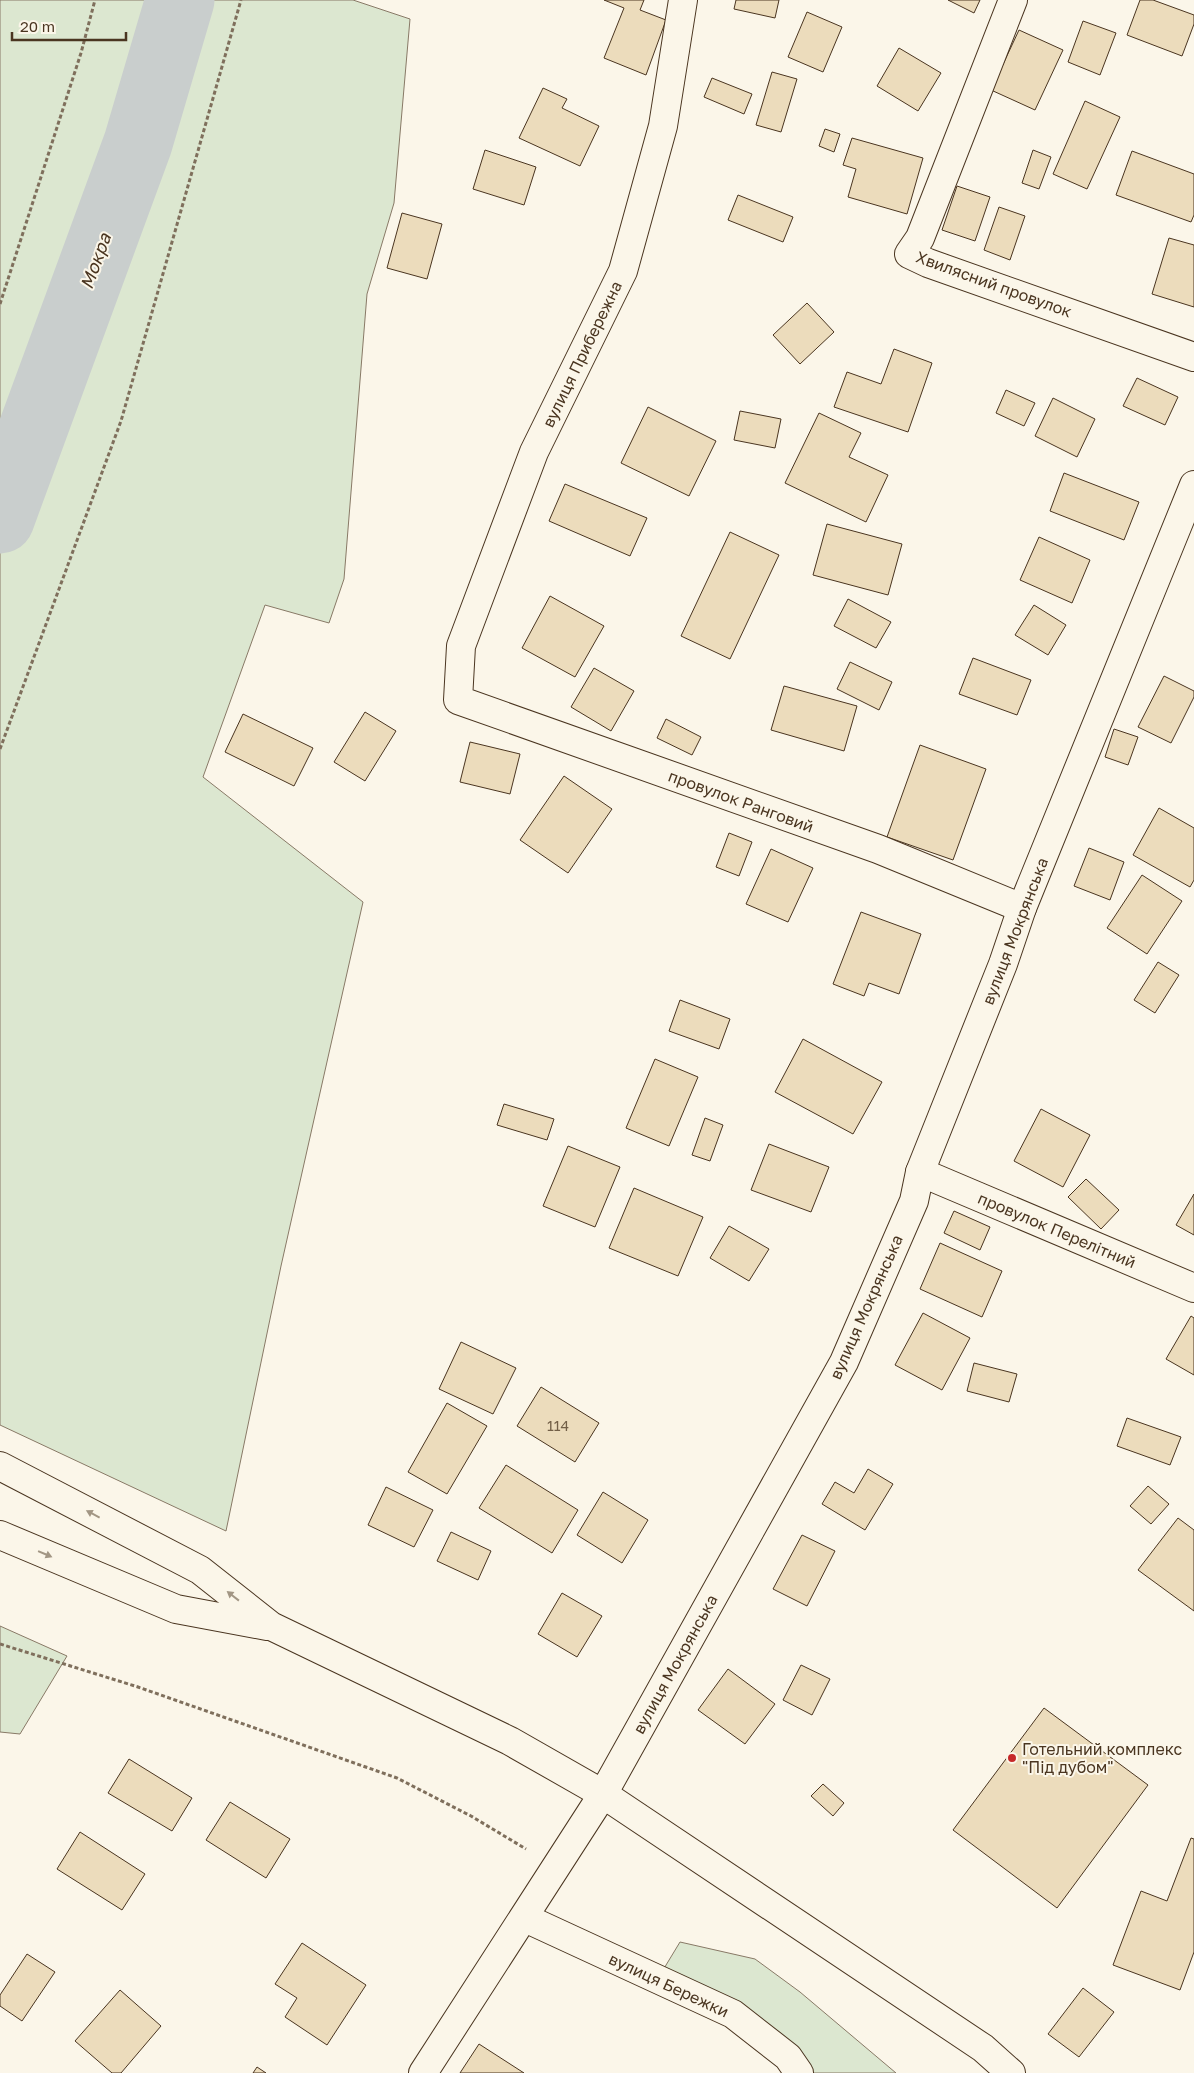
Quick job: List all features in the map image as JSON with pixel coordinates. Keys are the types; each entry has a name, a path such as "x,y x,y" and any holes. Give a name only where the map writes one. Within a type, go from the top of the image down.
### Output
{"main road":[{"name":"вулиця Прибережна","path":"458,700 460,646 534,452 623,270 663,126 683,0"},
{"name":"Хвилясний провулок","path":"1013,0 920,238 909,254 928,263 1194,357"},
{"name":"вулиця Мокрянська","path":"424,2073 603,1794 844,1362 914,1201 920,1172 1003,964 1022,908 1194,485"},
{"name":"провулок Ранговий","path":"458,700 878,849 1022,908"},
{"name":"провулок Перелітний","path":"920,1172 1194,1288"},
{"path":"0,1466 200,1570 271,1626 510,1741 603,1794 983,2048 1011,2073"},
{"path":"0,1535 176,1609 271,1626"},
{"name":"вулиця Бережки","path":"524,1918 733,2014 788,2058 799,2073"}],"path":[{"path":"0,304 81,53 95,0"},
{"path":"0,749 121,421 241,0"},
{"path":"0,1644 138,1687 397,1778 471,1816 556,1868"}],"green space":[{"path":"0,0 353,0 410,19 394,203 367,294 344,579 329,623 265,605 203,777 363,902 281,1266 226,1531 0,1425"},
{"path":"0,1626 67,1656 20,1734 0,1732"},
{"path":"680,1942 755,1959 800,1992 896,2073 798,2073 660,1975"}],"building":[{"path":"604,0 644,0 640,10 666,20 646,75 604,58 624,8"},
{"path":"736,0 779,0 775,18 734,9"},
{"path":"948,0 980,0 974,13"},
{"path":"1140,0 1153,0 1194,15 1194,24 1182,56 1127,35"},
{"path":"807,12 842,27 823,72 788,57"},
{"path":"1083,21 1116,33 1100,75 1068,62"},
{"path":"1019,30 1063,50 1035,110 991,90"},
{"path":"899,48 941,73 918,111 877,86"},
{"path":"772,72 797,79 781,132 756,125"},
{"path":"712,78 752,94 744,114 704,97"},
{"path":"543,88 567,99 562,108 599,126 580,166 519,138"},
{"path":"1085,101 1120,117 1087,189 1053,174"},
{"path":"825,129 840,134 834,152 819,146"},
{"path":"852,138 923,158 907,214 848,197 856,169 843,165"},
{"path":"485,150 536,167 524,205 473,189"},
{"path":"1033,150 1051,157 1039,189 1022,183"},
{"path":"1132,151 1194,174 1194,215 1191,222 1116,195"},
{"path":"957,186 990,197 975,241 942,230"},
{"path":"738,195 793,217 783,242 728,220"},
{"path":"999,207 1025,216 1010,260 984,250"},
{"path":"402,213 442,224 427,279 387,268"},
{"path":"1169,238 1194,245 1194,307 1152,294"},
{"path":"807,303 834,332 800,364 773,335"},
{"path":"894,349 932,363 908,432 834,407 847,372 881,384"},
{"path":"1137,378 1178,397 1165,425 1123,406"},
{"path":"1006,390 1035,403 1024,426 996,413"},
{"path":"1053,398 1095,419 1077,457 1035,436"},
{"path":"648,407 716,441 689,496 621,463"},
{"path":"740,411 781,419 775,448 734,440"},
{"path":"819,413 861,433 849,457 888,475 866,522 785,483"},
{"path":"1064,473 1139,502 1124,540 1050,511"},
{"path":"565,484 647,518 630,556 549,521"},
{"path":"827,524 902,544 888,595 813,575"},
{"path":"730,532 779,555 730,659 681,636"},
{"path":"1039,537 1090,560 1072,603 1020,580"},
{"path":"550,596 604,626 575,677 522,648"},
{"path":"848,599 891,622 876,648 834,626"},
{"path":"1034,605 1066,625 1048,655 1015,635"},
{"path":"973,658 1031,680 1017,715 959,694"},
{"path":"850,662 892,682 879,710 837,689"},
{"path":"594,668 634,691 611,731 571,707"},
{"path":"1164,676 1194,691 1194,697 1171,743 1138,727"},
{"path":"784,686 857,706 844,751 771,730"},
{"path":"365,712 396,731 365,781 334,762"},
{"path":"243,714 313,748 294,786 225,752"},
{"path":"666,719 701,737 692,755 657,738"},
{"path":"1114,729 1138,737 1128,765 1105,757"},
{"path":"470,742 520,754 510,794 460,782"},
{"path":"920,745 986,769 953,860 887,837"},
{"path":"564,776 612,809 568,873 520,840"},
{"path":"1159,808 1194,828 1194,880 1190,887 1133,855"},
{"path":"729,833 752,842 739,876 716,867"},
{"path":"1089,848 1124,862 1110,900 1074,886"},
{"path":"771,849 813,868 788,922 746,904"},
{"path":"1142,875 1182,901 1147,954 1107,928"},
{"path":"861,912 921,934 899,994 869,983 864,996 833,984"},
{"path":"1158,962 1179,975 1155,1013 1134,1000"},
{"path":"680,1000 730,1019 719,1049 669,1031"},
{"path":"803,1039 882,1082 853,1134 775,1092"},
{"path":"655,1059 698,1077 669,1146 626,1128"},
{"path":"504,1104 554,1119 547,1140 497,1125"},
{"path":"1041,1109 1090,1135 1063,1187 1014,1161"},
{"path":"705,1118 723,1125 710,1161 692,1155"},
{"path":"769,1144 829,1167 811,1212 751,1190"},
{"path":"568,1146 620,1167 595,1227 543,1206"},
{"path":"1086,1179 1119,1210 1101,1229 1068,1197"},
{"path":"634,1188 703,1217 678,1276 609,1248"},
{"path":"1194,1194 1194,1235 1176,1225"},
{"path":"954,1211 990,1227 980,1250 944,1233"},
{"path":"729,1226 769,1249 749,1281 710,1258"},
{"path":"940,1243 1002,1271 982,1317 920,1289"},
{"path":"923,1313 970,1338 942,1390 895,1365"},
{"path":"1191,1316 1194,1318 1194,1375 1166,1359"},
{"path":"461,1342 516,1368 493,1414 439,1389"},
{"path":"974,1363 1017,1374 1009,1402 967,1391"},
{"path":"541,1387 599,1423 575,1462 517,1426"},
{"path":"447,1403 487,1426 447,1494 408,1472"},
{"path":"1127,1418 1181,1437 1170,1465 1117,1446"},
{"path":"506,1465 578,1510 552,1553 479,1508"},
{"path":"868,1469 893,1484 865,1530 822,1504 835,1482 854,1493"},
{"path":"1148,1486 1169,1504 1151,1524 1130,1506"},
{"path":"386,1487 433,1510 414,1547 368,1525"},
{"path":"603,1492 648,1520 622,1563 577,1535"},
{"path":"1178,1518 1194,1530 1194,1611 1138,1570"},
{"path":"451,1532 491,1551 478,1580 437,1561"},
{"path":"802,1535 835,1551 807,1606 773,1589"},
{"path":"562,1593 602,1616 577,1657 538,1634"},
{"path":"801,1665 830,1679 812,1715 783,1700"},
{"path":"728,1669 775,1704 745,1744 698,1710"},
{"path":"1044,1708 1148,1785 1057,1908 953,1830"},
{"path":"129,1759 192,1798 172,1831 108,1793"},
{"path":"823,1784 844,1803 833,1816 811,1796"},
{"path":"230,1802 290,1839 266,1878 206,1840"},
{"path":"80,1832 145,1874 122,1910 57,1869"},
{"path":"1191,1838 1194,1839 1194,1952 1180,1990 1113,1965 1141,1891 1167,1901"},
{"path":"302,1943 366,1985 327,2045 285,2017 297,1998 275,1984"},
{"path":"27,1954 55,1972 22,2021 0,2006 0,1995"},
{"path":"1083,1988 1114,2012 1079,2057 1048,2034"},
{"path":"120,1990 161,2026 121,2073 112,2073 75,2041"},
{"path":"479,2044 524,2073 460,2073"},
{"path":"257,2067 266,2073 253,2073"}],"waterway":[{"name":"Мокра","path":"0,519 138,143 180,0"}],"place":[{"name":"Готельний комплекс \"Під дубом\"","path":"1012,1758"}]}
